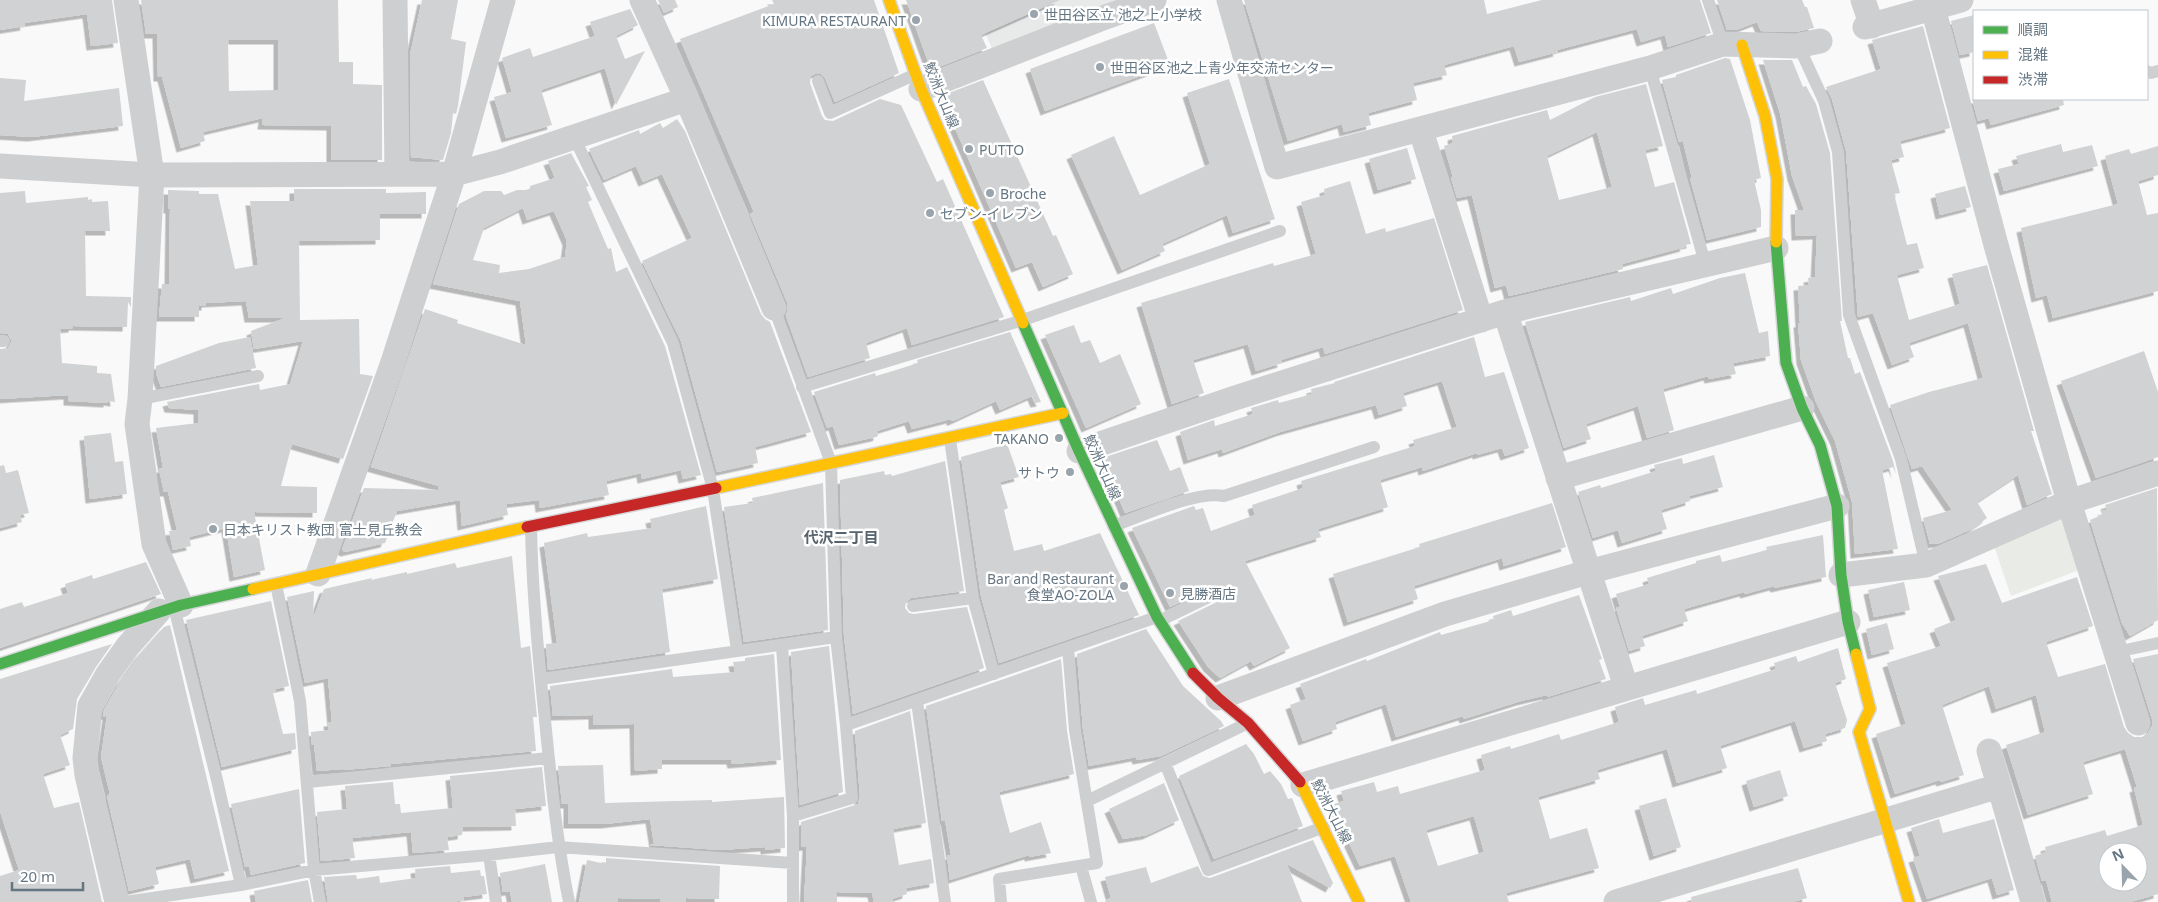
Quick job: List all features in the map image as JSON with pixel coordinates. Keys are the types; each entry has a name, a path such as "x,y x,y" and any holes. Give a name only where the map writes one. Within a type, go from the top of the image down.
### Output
{"street":[{"path":"126,0 152,175 137,424 154,544 171,608"},
{"path":"396,0 397,174"},
{"path":"318,574 392,365 454,174 504,0"},
{"path":"642,0 687,99 774,308"},
{"name":"鮫洲大山線","path":"889,0 919,82 1078,451 1158,619 1196,677 1248,723 1303,785 1359,902"},
{"path":"919,82 1154,0"},
{"path":"1229,0 1277,167 1421,131 1733,44 1808,43"},
{"path":"1863,0 1868,26 1961,0"},
{"path":"1934,8 1996,244 2069,502 2138,723"},
{"path":"1733,44 1765,116 1777,180 1776,248 1786,363 1802,408 1820,445 1837,506 1841,575 1848,622 1870,709 1859,732 1909,902"},
{"path":"0,166 152,175 454,174 500,162 687,99"},
{"path":"1421,131 1481,320"},
{"path":"1078,451 1235,398 1505,312 1776,248"},
{"path":"1505,312 1626,687"},
{"path":"1558,478 1802,408"},
{"path":"0,664 171,608 531,526 713,489 1063,413"},
{"path":"1841,575 1926,565 2069,502 2158,473"},
{"path":"1218,698 1445,614 1588,572 1837,506"},
{"path":"117,902 87,775 85,758 90,706 108,674 128,646 171,608"},
{"path":"1303,785 1848,622"},
{"path":"1989,751 2033,902"},
{"path":"1616,902 1999,786"}],"lane":[{"path":"1708,0 1733,44"},
{"path":"1808,43 1801,51 1824,101 1838,152 1849,315 1901,459 1926,565"},
{"path":"1650,68 1705,264"},
{"path":"818,81 830,113 919,82"},
{"path":"574,137 673,343 713,489 737,650"},
{"path":"802,387 1023,320 1280,231"},
{"path":"774,308 831,463 836,637 852,798 794,816"},
{"path":"140,399 258,376"},
{"path":"950,438 973,598 994,674"},
{"path":"1113,526 1196,497 1214,494 1224,496 1374,447"},
{"path":"531,526 533,603 558,846 569,902"},
{"path":"276,584 300,701 314,870 320,902"},
{"path":"846,725 1158,619 1220,592"},
{"path":"913,606 973,598"},
{"path":"171,608 218,780 241,885"},
{"path":"541,680 836,637"},
{"path":"2116,652 2158,643"},
{"path":"782,645 794,816 793,902"},
{"path":"1002,902 999,879 1097,863 1075,730 1068,648"},
{"path":"917,702 945,902"},
{"path":"1087,801 1248,723"},
{"path":"308,782 549,758"},
{"path":"1165,763 1208,870 1324,826"},
{"path":"124,902 241,885 314,870 489,855 558,846 793,863"},
{"path":"489,855 496,902"},
{"path":"1081,866 1091,902"}],"shaded area":[{"name":"世田谷区立 池之上小学校","path":"971,0 1131,0 993,51"},
{"path":"2064,515 2082,569 2011,596 1994,546"}],"building":[{"path":"0,0 112,0 118,43 91,46 87,14 24,23 25,26 0,30"},
{"path":"141,0 338,0 339,62 353,62 353,84 382,85 382,160 331,160 331,126 262,125 263,118 203,132 205,141 181,148 162,77 158,77 157,34 146,34","holes":["228,40 278,40 278,90 229,91"]},
{"path":"422,0 458,0 451,39 466,42 458,106 456,114 453,113 451,133 443,160 411,157 410,55"},
{"path":"658,0 675,0 678,7 664,13"},
{"path":"772,0 874,0 899,73 835,102 825,78 820,73 811,76 810,83 822,116 825,120 833,121 880,99 901,105 937,182 943,179 1004,317 912,345 907,328 866,343 870,358 808,377 786,316 787,302 750,214 754,212 680,39 774,4"},
{"path":"906,0 1060,0 981,35 987,48 931,70"},
{"path":"1244,0 1484,0 1487,14 1542,0 1700,0 1711,33 1668,47 1665,35 1641,42 1637,29 1519,62 1514,46 1444,65 1447,75 1413,83 1417,100 1368,113 1371,125 1344,132 1342,124 1288,141"},
{"path":"1717,0 1802,0 1805,7 1807,7 1814,28 1795,32 1761,31 1757,22 1736,30 1727,30"},
{"path":"630,9 638,25 616,36 625,59 645,51 616,105 605,68 541,90 552,125 506,138 494,97 512,92 502,58 530,48 533,57 595,36 590,22"},
{"path":"1973,15 1973,52 1960,55 1951,21"},
{"name":"世田谷区池之上青少年交流センター","path":"1154,23 1170,65 1045,111 1030,69"},
{"path":"1923,26 1950,128 1900,141 1904,157 1891,160 1900,193 1894,194 1907,245 1917,243 1924,268 1897,275 1909,320 1960,304 1952,274 1987,265 2034,431 2031,431 2052,494 2027,505 2018,475 1977,502 1987,518 1972,529 1940,543 1930,544 1923,518 1952,510 1922,466 1912,469 1890,405 1929,392 1983,378 1968,323 1909,343 1914,357 1892,365 1873,313 1858,317 1846,151 1832,99 1826,87 1881,69 1872,40"},
{"path":"1725,58 1730,59 1750,120 1761,178 1754,180 1761,210 1761,227 1707,240 1690,178 1692,178 1683,141 1679,142 1662,80 1676,77 1676,75"},
{"path":"1763,60 1792,60 1803,87 1806,86 1816,104 1830,153 1842,321 1840,321 1848,358 1850,358 1855,374 1860,372 1893,461 1896,474 1893,467 1882,470 1898,549 1855,554 1852,502 1835,441 1816,402 1801,360 1798,286 1809,285 1808,278 1815,277 1817,235 1796,236 1795,210 1804,210 1792,176 1780,113"},
{"path":"0,78 26,80 24,101 119,88 123,126 32,137 0,135"},
{"path":"1229,79 1275,219 1233,233 1227,215 1162,244 1165,251 1122,270 1071,155 1114,136 1140,195 1210,164 1187,93"},
{"path":"983,80 1053,236 1056,235 1073,274 1043,287 1032,262 1016,268 941,96"},
{"path":"1646,84 1663,146 1645,150 1655,187 1674,182 1691,244 1622,264 1623,269 1509,296 1506,285 1495,288 1472,195 1457,198 1444,146 1453,143 1452,136 1547,110 1550,120 1595,97","holes":["1597,132 1612,187 1559,200 1547,156"]},
{"path":"1972,99 2063,100 2064,105 1991,125 1989,118 1978,121"},
{"path":"677,119 685,131 761,314 770,322 811,432 755,447 758,463 717,472 681,341 642,261 692,238 662,174 643,182 636,166 604,180 589,149 639,130 640,134 660,123 663,128"},
{"path":"2061,144 2063,152 2092,145 2098,166 2004,191 1998,169 2019,164 2016,156"},
{"path":"2158,146 2158,175 2138,181 2147,215 2158,213 2158,291 2053,318 2047,295 2036,298 2021,228 2118,204 2105,156 2129,149 2131,154"},
{"path":"1407,148 1416,179 1378,190 1369,159"},
{"path":"571,153 589,186 586,187 592,200 588,202 608,249 611,248 616,272 627,267 665,346 701,475 683,479 681,470 642,479 641,473 606,481 609,495 540,508 539,500 506,504 508,515 462,526 460,500 397,511 385,543 345,552 342,550 364,488 438,490 439,486 371,467 425,309 458,320 457,323 526,345 520,301 433,284 459,204 484,191 501,191 504,195 517,190 530,190 530,186 555,178 548,161","holes":["523,208 527,220 554,211 567,241 565,257 529,269 499,273 500,265 473,260 484,228"]},
{"path":"1350,181 1366,234 1385,228 1386,232 1434,218 1463,310 1325,354 1323,347 1281,360 1282,363 1256,371 1248,344 1193,360 1204,393 1172,404 1141,303 1273,263 1274,266 1316,254 1301,202 1325,195 1324,189"},
{"path":"1965,186 1971,207 1940,215 1935,194"},
{"path":"294,189 386,189 386,193 426,192 426,214 380,214 380,240 299,241 300,320 359,319 360,374 373,376 343,459 292,444 281,486 317,487 317,513 254,512 265,570 234,577 226,528 189,537 191,546 173,550 169,531 177,530 168,492 164,492 159,469 163,468 156,428 198,423 198,410 169,408 167,402 259,384 260,390 290,384 303,341 254,349 251,331 285,318 249,318 246,301 206,303 206,306 199,306 199,317 159,317 162,284 169,284 170,209 168,209 168,190 199,191 199,194 218,194 235,269 258,265 250,201 294,201"},
{"path":"25,191 26,203 88,197 88,200 92,199 92,202 108,201 110,231 85,231 86,296 131,297 131,307 128,302 127,327 73,326 73,328 60,329 62,363 97,366 97,373 111,374 115,402 68,401 68,395 0,399 0,349 8,348 12,341 8,334 0,333 0,193"},
{"path":"1745,273 1759,333 1768,331 1770,356 1733,363 1736,374 1709,379 1708,376 1663,389 1674,430 1647,438 1638,406 1586,424 1591,439 1564,448 1525,322 1630,297 1631,301 1671,288 1673,294 1720,278"},
{"path":"1074,325 1081,343 1090,340 1100,363 1120,354 1141,404 1086,428 1045,335"},
{"path":"1010,332 1041,402 1035,403 1032,396 1000,410 996,401 953,421 951,419 912,429 909,421 877,431 878,436 876,437 839,445 833,426 827,428 814,392 875,373 876,376 896,370 918,363 917,360"},
{"path":"250,337 256,368 161,387 156,373 156,366 219,343"},
{"path":"1474,337 1485,377 1504,372 1529,448 1505,456 1502,448 1477,455 1477,453 1423,471 1422,467 1380,480 1388,507 1318,529 1321,537 1245,561 1290,648 1254,666 1251,661 1220,678 1208,667 1178,621 1223,599 1227,593 1226,588 1220,584 1216,585 1170,607 1132,528 1194,506 1196,510 1203,508 1211,531 1255,515 1252,505 1303,488 1301,481 1415,446 1413,440 1457,427 1442,381 1403,393 1407,406 1379,415 1376,405 1280,432 1223,453 1222,449 1188,460 1180,432 1214,420 1215,426 1253,414 1251,408 1278,400 1279,403 1312,394 1311,389 1335,383"},
{"path":"2144,351 2158,392 2158,457 2096,478 2061,381"},
{"path":"111,433 115,462 123,461 127,494 90,499 84,436"},
{"path":"1157,440 1170,471 1180,467 1189,491 1125,513 1102,458"},
{"path":"1007,444 1019,477 1000,482 1008,508 1004,510 1014,551 1042,544 1044,551 1100,533 1139,615 999,663 981,596 961,457"},
{"path":"1714,455 1723,487 1689,496 1690,501 1661,510 1667,529 1622,543 1618,530 1593,538 1578,492 1600,485 1601,488 1656,471 1654,465 1682,458 1683,464"},
{"path":"945,461 964,591 911,598 906,602 905,608 909,613 914,614 967,607 984,668 853,714 844,636 840,480 884,471 885,475 891,474 892,476"},
{"path":"4,465 6,473 18,470 29,513 20,515 22,522 0,528 0,466"},
{"path":"823,483 828,630 744,642 724,507 753,503 752,498"},
{"path":"2157,488 2158,620 2130,636 2122,623 2090,520 2104,514 2102,511 2107,510 2105,505"},
{"path":"1552,503 1566,547 1504,566 1502,558 1414,586 1418,599 1348,622 1333,574 1420,547 1419,544"},
{"path":"706,506 718,579 662,589 670,652 548,670 546,644 557,643 544,543 587,533 588,537 652,528 650,519"},
{"path":"1823,535 1826,577 1775,588 1774,586 1745,594 1744,592 1684,609 1688,621 1642,636 1645,646 1629,651 1616,608 1620,607 1616,594 1649,584 1647,578 1696,563 1696,561 1720,555 1722,562 1767,550 1766,547"},
{"path":"512,556 521,648 530,646 537,717 533,717 536,751 391,764 391,766 317,771 311,732 329,730 328,722 332,722 328,678 305,683 287,597 314,591 313,619 324,589 455,563 457,568"},
{"path":"146,562 161,594 0,648 0,609 22,602 24,607 68,593 65,584 92,575 93,579"},
{"path":"1986,564 2002,603 2077,577 2093,626 2046,642 2058,677 2105,664 2124,727 2134,737 2142,737 2148,733 2152,726 2152,719 2133,659 2158,654 2158,894 2130,902 2052,902 2046,880 2042,881 2035,856 2046,852 2045,847 2105,830 2107,836 2143,825 2134,788 2137,787 2125,749 2083,762 2093,794 2028,815 2006,745 2045,732 2036,695 1996,709 1989,686 1942,705 1964,775 1941,782 1940,780 1895,794 1876,734 1906,724 1887,663 1941,646 1934,629 1956,620 1938,576"},
{"path":"1904,582 1910,610 1874,617 1868,590"},
{"path":"1579,595 1602,659 1599,660 1606,679 1547,697 1547,695 1521,701 1464,719 1463,716 1396,737 1386,704 1335,722 1337,729 1303,741 1290,705 1306,699 1300,684 1366,659 1367,661 1440,632 1441,635 1494,620 1493,616 1511,610 1513,616"},
{"path":"271,601 289,686 275,689 276,693 273,693 283,734 295,733 296,749 222,767 186,620"},
{"path":"1887,623 1894,649 1872,655 1866,629"},
{"path":"170,625 229,871 195,879 190,859 155,867 159,884 129,891 107,796 110,794 101,757 107,715 103,717 104,710 120,682 139,655 164,627"},
{"path":"1146,629 1183,686 1224,726 1161,756 1137,760 1136,757 1089,766 1083,729 1077,654"},
{"path":"112,644 77,699 73,729 60,735 70,765 43,774 54,808 79,802 102,902 0,902 0,876 19,870 0,811 0,679"},
{"path":"829,646 843,792 800,805 791,652"},
{"path":"1838,648 1846,679 1835,683 1847,720 1845,728 1825,734 1827,741 1804,748 1795,721 1720,746 1727,768 1677,783 1667,749 1597,770 1600,779 1538,797 1550,839 1587,828 1599,868 1506,893 1509,902 1411,902 1395,856 1360,866 1339,822 1334,804 1344,801 1341,791 1374,782 1377,792 1398,786 1400,794 1485,770 1481,755 1510,746 1511,749 1559,734 1561,740 1619,722 1615,707 1643,698 1645,705 1696,690 1697,694 1776,669 1774,663 1796,656 1798,662","holes":["1474,816 1484,852 1438,866 1426,830"]},
{"path":"774,654 781,760 732,764 731,760 662,760 662,769 635,771 634,724 593,725 593,715 553,716 550,686 672,669 673,677 735,672 733,662 745,661 745,658"},
{"path":"1061,659 1067,731 1074,774 999,792 1010,833 1041,822 1051,853 1029,857 1029,855 950,880 947,856 951,855 945,820 942,821 926,706"},
{"path":"910,711 926,823 893,829 899,865 931,859 934,883 906,888 907,894 892,899 893,902 874,902 872,893 837,892 837,902 804,902 807,846 801,847 801,822 858,804 860,797 855,731"},
{"path":"1246,744 1254,754 1264,774 1270,771 1281,784 1288,799 1292,798 1303,826 1214,859 1179,776"},
{"path":"603,765 605,803 712,800 712,802 784,797 785,848 765,850 765,847 720,850 650,845 654,844 650,819 605,824 568,824 568,804 562,804 558,766"},
{"path":"542,767 546,806 515,809 516,826 463,827 462,835 447,837 449,850 413,853 411,832 352,838 355,858 321,861 317,812 347,809 345,786 393,782 395,804 400,804 401,813 453,808 450,776"},
{"path":"1780,770 1788,796 1754,807 1746,781"},
{"path":"1164,783 1179,820 1147,835 1123,839 1109,809"},
{"path":"299,789 305,863 251,875 249,866 245,867 231,804"},
{"path":"1666,798 1681,847 1654,856 1639,806"},
{"path":"1939,819 1943,833 1994,819 2014,890 1997,895 1992,878 1927,899 1913,858 1920,856 1911,828"},
{"path":"1313,840 1333,883 1330,888 1287,864 1302,902 1106,902 1105,900 1111,898 1105,877 1146,867 1151,883 1198,866 1203,876 1210,878"},
{"path":"606,858 720,866 719,899 686,898 686,902 660,902 660,899 618,898 617,902 579,902 587,860 606,864"},
{"path":"545,864 552,902 512,902 510,891 503,892 500,873"},
{"path":"450,866 451,873 480,870 481,876 484,876 487,894 464,897 464,900 452,902 328,902 324,877 356,875 357,879 379,876 380,883 416,878 415,869"},
{"path":"1798,868 1807,898 1793,902 1692,902 1691,897"},
{"path":"308,880 312,902 256,902 254,891"}],"traffic: fast":[{"path":"1776,242 1786,363 1802,408 1820,445 1837,506 1841,575 1848,622 1856,654"},
{"path":"1023,323 1079,451 1157,617 1193,673"},
{"path":"0,664 181,605 253,589"}],"traffic: slow":[{"path":"889,0 921,89 1023,323"},
{"path":"1742,45 1765,116 1777,179 1776,242"},
{"path":"716,488 1063,413"},
{"path":"253,589 527,527"},
{"path":"1856,654 1870,709 1859,732 1909,902"},
{"path":"1300,782 1359,902"}],"traffic: jam":[{"path":"527,527 716,488"},
{"path":"1193,673 1218,698 1248,723 1300,782"}],"place":[{"name":"世田谷区立 池之上小学校","path":"1034,14"},
{"name":"KIMURA RESTAURANT","path":"916,20"},
{"name":"世田谷区池之上青少年交流センター","path":"1100,67"},
{"name":"PUTTO","path":"969,149"},
{"name":"Broche","path":"990,193"},
{"name":"セブン-イレブン","path":"930,213"},
{"name":"TAKANO","path":"1059,438"},
{"name":"サトウ","path":"1070,472"},
{"name":"日本キリスト教団 富士見丘教会","path":"213,529"},
{"name":"Bar and Restaurant 食堂AO-ZOLA","path":"1124,586"},
{"name":"見勝酒店","path":"1170,593"}],"district":[{"name":"代沢二丁目","path":"841,537"}]}
